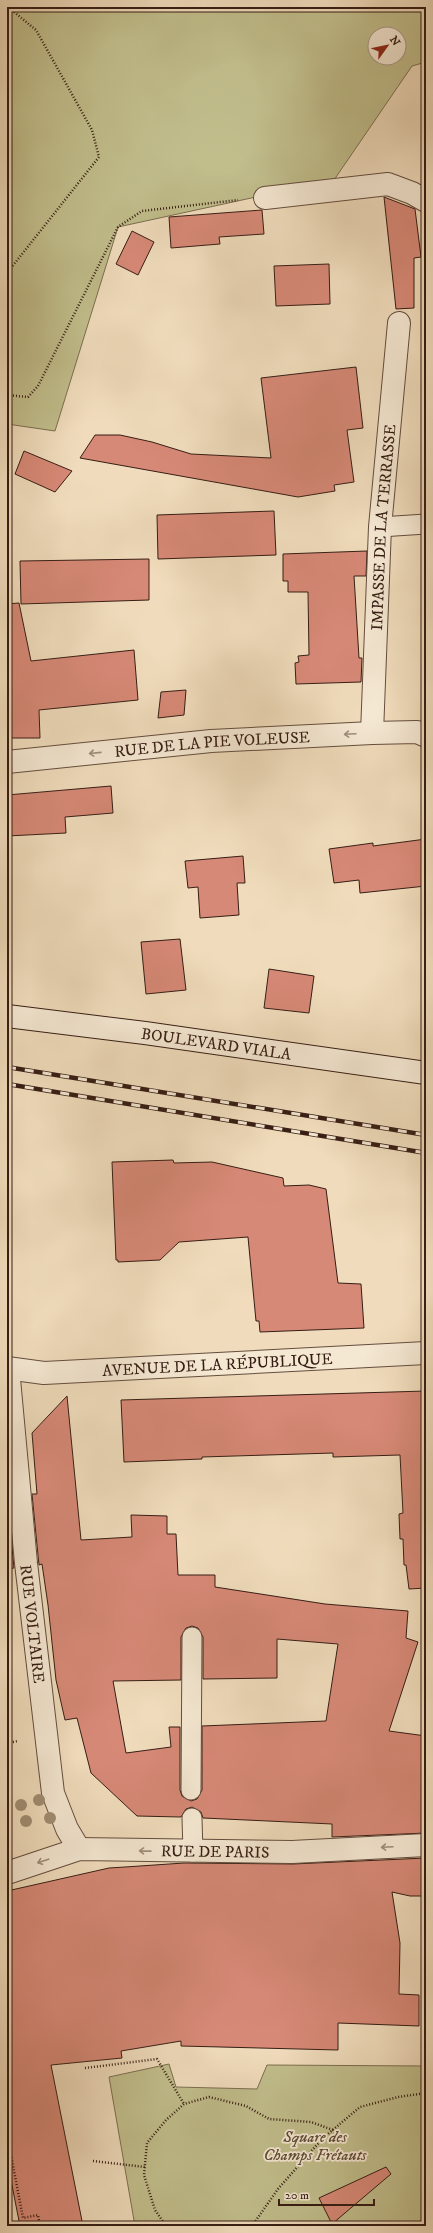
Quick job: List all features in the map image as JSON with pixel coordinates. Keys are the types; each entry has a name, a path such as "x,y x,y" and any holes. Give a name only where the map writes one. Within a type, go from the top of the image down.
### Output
{"street":[{"path":"265,198 388,184 412,193 426,201"},
{"name":"IMPASSE DE LA TERRASSE","path":"372,733 380,527 399,323"},
{"name":"RUE DE LA PIE VOLEUSE","path":"7,762 211,741 423,731"},
{"name":"BOULEVARD VIALA","path":"7,1016 145,1033 426,1072"},
{"name":"AVENUE DE LA RÉPUBLIQUE","path":"8,1368 44,1373 426,1353"},
{"name":"RUE VOLTAIRE","path":"8,1368 10,1435 53,1793 67,1829 79,1849"},
{"name":"RUE DE PARIS","path":"7,1873 79,1849 193,1852 292,1852 426,1845"}],"lane":[{"path":"380,527 426,524"},
{"path":"191,1790 192,1637"},
{"path":"192,1818 193,1852"}],"path":[{"path":"7,273 98,158 92,130 36,30 8,7"},
{"path":"7,395 28,397 38,386 118,227 142,211 265,198"},
{"path":"85,2068 157,2059 184,2104"},
{"path":"252,2226 278,2189 322,2139 360,2107 398,2097 426,2093"},
{"path":"166,2226 155,2210 144,2175 147,2143 166,2120 184,2104 209,2097 246,2106 269,2118 311,2122 333,2130"},
{"path":"7,2134 23,2218 38,2215 40,2226"},
{"path":"93,2161 145,2167"},
{"path":"7,2183 12,2183"}],"green space":[{"path":"7,7 426,7 426,62 412,66 334,180 118,227 55,431 7,424"},
{"name":"Square des Champs Frétauts","path":"169,2064 176,2087 257,2089 267,2065 426,2066 426,2226 135,2226 109,2077"}],"building":[{"path":"384,197 415,209 421,257 414,258 414,308 396,309"},
{"path":"262,210 264,234 219,237 220,244 171,248 169,217"},
{"path":"132,231 154,242 138,275 116,264"},
{"path":"329,264 330,304 276,306 274,266"},
{"path":"356,367 363,428 347,430 354,482 334,485 335,491 298,497 80,458 95,435 120,435 152,442 191,454 271,458 261,378"},
{"path":"24,451 72,471 55,492 15,474"},
{"path":"274,511 276,555 158,559 157,515"},
{"path":"367,551 366,576 354,576 359,658 362,658 361,682 296,684 295,663 299,662 298,656 309,655 308,592 288,592 288,581 283,581 283,554"},
{"path":"149,559 149,600 21,604 20,561"},
{"path":"19,603 31,661 134,650 138,700 39,710 40,738 7,738 7,604"},
{"path":"186,690 184,715 158,718 161,692"},
{"path":"111,786 113,813 65,817 66,833 7,836 7,795"},
{"path":"426,839 426,886 360,893 359,880 334,883 329,849 373,843 373,846"},
{"path":"243,856 245,883 237,883 239,915 200,918 198,887 188,888 185,861"},
{"path":"180,939 186,990 146,994 141,942"},
{"path":"269,969 314,976 309,1013 264,1008"},
{"path":"173,1160 174,1163 212,1162 283,1178 284,1186 309,1185 326,1189 338,1283 361,1284 364,1328 260,1332 259,1321 256,1321 248,1237 179,1242 160,1260 118,1262 118,1260 116,1260 112,1162"},
{"path":"426,1391 426,1588 409,1589 406,1565 404,1565 403,1539 400,1539 399,1514 403,1513 400,1455 333,1457 333,1453 202,1457 202,1459 124,1462 121,1400"},
{"path":"67,1396 81,1540 132,1537 131,1515 167,1516 167,1534 176,1534 178,1575 215,1575 215,1587 325,1604 408,1611 406,1638 418,1642 389,1731 426,1736 426,1833 332,1837 332,1824 203,1818 201,1812 192,1807 186,1809 181,1817 137,1816 91,1773 77,1718 65,1720 56,1680 42,1564 39,1565 32,1494 37,1494 32,1433","holes":["192,1626 198,1628 203,1637 203,1679 277,1678 277,1639 338,1644 326,1721 202,1726 202,1790 197,1799 191,1801 182,1796 180,1790 180,1727 169,1727 171,1747 126,1753 113,1681 181,1680 181,1637 186,1628"]},
{"path":"7,1496 14,1568 7,1569"},
{"path":"426,1858 426,1896 410,1896 392,1892 400,1943 399,1994 419,1995 419,2026 338,2023 338,2050 181,2046 181,2041 121,2051 122,2058 51,2065 83,2226 20,2226 7,2160 7,1891 109,1868 184,1863 293,1864"},
{"path":"386,2167 391,2174 332,2224 319,2198"}],"railway":[{"path":"7,1067 426,1135"},
{"path":"7,1084 426,1153"}]}
